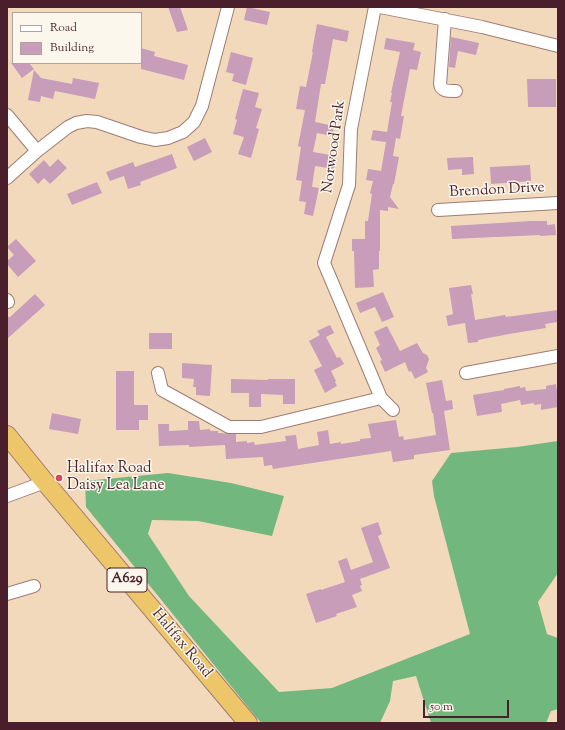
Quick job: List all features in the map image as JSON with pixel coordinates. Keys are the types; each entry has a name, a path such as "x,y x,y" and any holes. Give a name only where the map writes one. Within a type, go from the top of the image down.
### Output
{"highway":[{"name":"Halifax Road","path":"7,435 44,482 248,723"}],"street":[{"path":"7,178 36,151 68,127 76,123 97,122 141,137 155,140 168,138 183,132 194,122 202,106 228,7"},
{"name":"Norwood Park","path":"375,7 351,129 349,185 324,263 381,398 393,410"},
{"path":"380,7 482,26 558,46"},
{"path":"445,19 440,87 447,90 456,90"},
{"path":"7,115 36,151"},
{"name":"Brendon Drive","path":"438,210 558,203"},
{"path":"466,373 558,356"},
{"path":"158,373 162,390 229,427 261,427 381,398"},
{"path":"7,496 44,482"},
{"path":"7,594 34,586"}],"green space":[{"path":"558,441 558,573 538,602 547,634 558,638 558,709 551,711 546,723 431,723 416,676 393,681 390,701 380,723 261,723 86,507 85,481 168,473 231,483 284,496 272,536 198,521 152,520 148,534 189,596 279,692 332,688 470,634 434,496 432,481 451,453 517,447"}],"building":[{"path":"168,7 180,7 188,30 177,32"},
{"path":"247,7 270,12 267,25 244,20"},
{"path":"317,24 349,31 347,42 333,39 325,84 321,84 315,122 334,126 332,136 317,133 313,152 336,156 334,169 315,166 312,187 319,188 313,216 304,214 306,202 299,201 302,181 296,180 301,147 298,146 305,110 296,109 300,86 306,87"},
{"path":"451,37 479,43 476,55 458,51 455,68 449,67"},
{"path":"386,38 415,43 413,50 421,52 417,70 410,69 401,116 404,116 400,139 396,138 393,156 399,157 390,197 399,209 388,207 388,211 380,210 379,269 373,270 374,287 355,288 354,251 352,251 352,239 365,239 365,221 368,221 372,194 370,193 373,181 366,180 368,169 381,171 386,142 371,140 373,130 387,132 392,102 390,102 391,93 400,52 384,49"},
{"path":"142,48 155,52 154,56 188,65 184,80 141,69"},
{"path":"231,52 253,58 246,85 232,81 234,74 226,72"},
{"path":"11,63 30,64 34,69 22,78"},
{"path":"34,70 41,78 72,84 73,78 99,83 95,99 55,91 53,99 41,96 40,102 28,100"},
{"path":"527,79 556,79 556,107 528,107"},
{"path":"243,89 259,93 255,107 262,109 256,128 259,129 251,158 238,154 244,137 233,134 237,120 235,119"},
{"path":"205,138 212,152 194,161 187,147"},
{"path":"172,154 177,168 140,182 141,185 128,189 124,176 110,181 106,172 133,162 135,167"},
{"path":"473,157 474,174 462,175 462,169 448,170 447,158"},
{"path":"58,159 67,168 50,184 44,178 38,184 29,174 44,160 50,167"},
{"path":"530,165 531,181 491,184 490,167"},
{"path":"97,182 102,193 72,205 67,194"},
{"path":"547,221 547,225 555,224 556,235 452,239 451,226"},
{"path":"16,239 36,261 18,277 7,264 7,261 14,255 7,247"},
{"path":"471,285 475,320 505,315 506,317 558,310 558,322 545,324 546,328 468,343 465,323 448,326 446,316 453,314 449,288"},
{"path":"383,292 394,317 382,322 375,307 360,313 356,303"},
{"path":"35,294 45,305 7,339 7,317 10,317"},
{"path":"330,325 334,333 326,337 337,358 340,357 344,364 331,371 337,386 325,393 314,370 322,366 309,341 320,335 317,331"},
{"path":"387,326 400,351 417,343 429,359 426,368 428,372 415,379 411,371 409,372 405,362 385,372 380,361 382,360 376,348 380,345 374,332"},
{"path":"149,333 172,333 172,349 149,349"},
{"path":"182,363 212,365 210,396 196,395 196,387 193,387 194,379 182,378"},
{"path":"116,371 134,371 134,405 148,405 148,420 139,420 139,430 116,430"},
{"path":"231,379 295,379 295,404 283,404 283,395 261,394 261,407 249,407 249,393 231,393"},
{"path":"442,380 446,401 452,400 453,409 444,411 450,450 414,455 414,459 393,462 391,451 273,469 272,465 264,466 263,457 226,459 225,445 189,447 189,445 159,446 158,424 169,424 169,431 188,430 188,421 199,421 200,430 210,429 210,431 218,431 218,433 236,434 236,442 254,442 255,445 286,441 285,436 296,435 298,449 319,445 317,432 328,430 330,444 341,442 341,444 371,438 368,424 396,420 399,437 403,436 404,440 436,435 433,413 426,383"},
{"path":"556,384 558,407 541,410 541,404 534,405 534,403 521,405 520,400 501,404 502,412 477,416 473,395 520,386 520,388 525,387 526,391 546,389 546,386"},
{"path":"52,413 81,419 78,434 49,429"},
{"path":"378,522 382,534 378,536 390,568 360,579 362,591 352,595 357,607 316,623 306,594 345,582 338,561 347,558 351,570 373,562 361,528"}],"place":[{"name":"Halifax Road Daisy Lea Lane","path":"59,478"}]}
